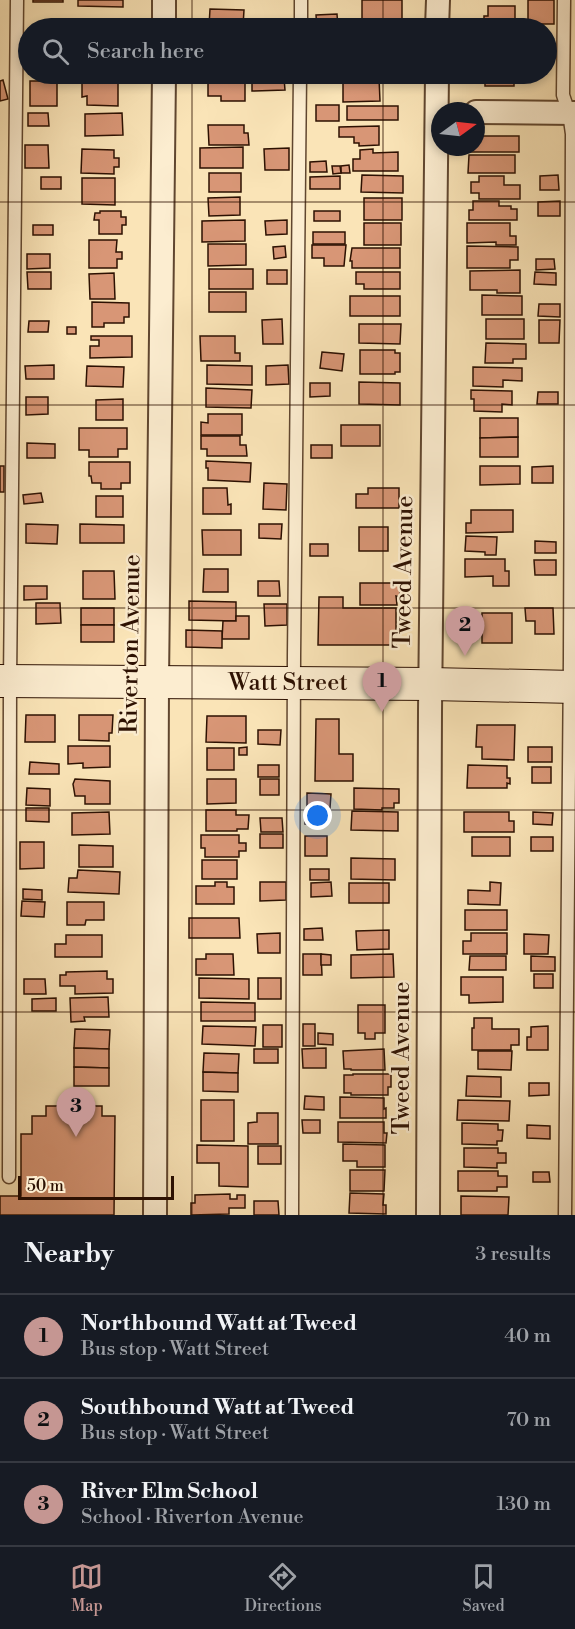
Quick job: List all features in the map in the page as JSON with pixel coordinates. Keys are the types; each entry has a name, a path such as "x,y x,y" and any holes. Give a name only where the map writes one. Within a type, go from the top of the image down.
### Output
{"main road":[{"name":"Watt Street","path":"5,681 573,687"}],"street":[{"path":"164,0 164,18"},
{"path":"437,18 438,0"},
{"name":"Riverton Avenue","path":"155,1215 164,84"},
{"name":"Tweed Avenue","path":"437,84 438,102"},
{"path":"485,112 572,113"},
{"name":"Tweed Avenue","path":"428,1215 430,684 437,156"}],"lane":[{"path":"9,1178 5,681 17,0"},
{"path":"301,0 301,18"},
{"path":"564,0 563,95 572,113 573,687 565,1215"},
{"path":"292,1215 300,84"}],"building":[{"path":"33,0 63,0 63,2 33,2"},
{"path":"78,0 123,0 123,7 78,6"},
{"path":"362,0 402,0 402,18 362,18"},
{"path":"528,0 554,0 554,18 528,18"},
{"path":"488,6 515,6 515,18 484,18 488,16"},
{"path":"210,9 244,10 244,18 209,18"},
{"path":"337,14 337,18 316,18 316,15"},
{"path":"3,80 8,99 0,101 0,81"},
{"path":"30,84 57,84 57,106 30,106"},
{"path":"82,84 118,84 118,106 87,105 87,96 82,97"},
{"path":"208,84 245,84 245,101 221,101 221,96 208,96"},
{"path":"252,84 284,84 285,90 252,91"},
{"path":"343,84 379,84 380,101 343,102"},
{"path":"485,84 514,84 514,86 485,86"},
{"path":"316,105 339,105 339,121 316,121"},
{"path":"347,106 398,106 398,120 347,120"},
{"path":"28,113 48,113 49,126 28,126"},
{"path":"122,113 123,135 85,136 85,114"},
{"path":"208,125 244,125 244,133 248,133 249,145 209,145"},
{"path":"379,126 379,145 359,146 359,143 354,143 354,137 339,137 339,127"},
{"path":"485,136 519,136 519,152 485,152"},
{"path":"25,145 48,145 49,168 25,168"},
{"path":"243,147 243,168 200,168 200,148"},
{"path":"289,148 289,170 265,170 264,149"},
{"path":"82,149 114,150 114,158 119,158 119,167 114,167 114,174 81,173"},
{"path":"373,149 373,153 398,152 398,171 353,171 353,159 360,159 360,150"},
{"path":"515,155 515,173 468,173 469,156"},
{"path":"326,161 327,172 310,172 310,162"},
{"path":"349,165 350,173 341,173 341,166"},
{"path":"332,166 340,166 341,173 333,174"},
{"path":"209,173 241,173 241,192 209,192"},
{"path":"362,175 403,176 403,193 361,192"},
{"path":"558,175 559,190 540,190 540,176"},
{"path":"340,176 340,189 310,189 310,177"},
{"path":"479,176 504,176 504,185 520,185 520,199 479,199 479,193 471,193 471,182 479,182"},
{"path":"41,177 61,177 61,189 41,189"},
{"path":"82,178 115,178 115,205 82,204"},
{"path":"240,197 240,215 209,216 208,198"},
{"path":"364,198 402,198 402,220 364,220"},
{"path":"473,201 499,201 499,206 511,206 511,209 517,209 517,220 469,220 469,210 473,210"},
{"path":"560,201 560,216 538,216 538,202"},
{"path":"100,211 121,211 121,217 126,217 126,225 122,225 122,234 99,234 99,220 94,220 95,213 100,213"},
{"path":"314,211 340,211 340,221 314,221"},
{"path":"245,220 245,241 202,242 202,221"},
{"path":"287,220 287,234 266,235 265,221"},
{"path":"364,223 401,223 401,245 364,245"},
{"path":"467,223 510,223 510,236 516,236 516,245 496,245 496,242 467,243"},
{"path":"33,225 53,225 53,235 33,235"},
{"path":"313,232 345,232 345,244 313,244"},
{"path":"89,240 117,240 116,252 122,252 122,259 117,259 117,268 89,268"},
{"path":"208,244 246,244 246,265 208,266"},
{"path":"312,245 346,245 344,266 324,266 324,258 312,258"},
{"path":"285,246 286,257 274,259 273,247"},
{"path":"467,246 518,247 518,260 510,260 510,268 467,268"},
{"path":"352,248 400,248 400,268 352,268 352,261 350,261"},
{"path":"27,254 50,254 50,268 27,269"},
{"path":"536,259 554,259 555,269 536,270"},
{"path":"209,269 253,269 253,289 209,289"},
{"path":"267,270 287,270 287,284 267,284"},
{"path":"520,270 520,293 470,290 470,271"},
{"path":"27,272 51,272 51,289 28,289"},
{"path":"356,272 400,272 400,289 364,289 364,284 356,284"},
{"path":"535,272 556,273 556,285 534,284"},
{"path":"114,273 115,299 90,299 89,274"},
{"path":"209,292 246,292 246,312 209,312"},
{"path":"482,295 522,296 522,315 482,315"},
{"path":"350,296 400,296 400,316 350,316"},
{"path":"92,302 129,303 129,317 124,317 124,323 104,323 104,327 92,327"},
{"path":"539,304 560,304 560,317 538,316"},
{"path":"282,319 283,344 263,344 262,320"},
{"path":"486,319 524,319 524,339 486,339"},
{"path":"539,320 560,320 559,343 539,343"},
{"path":"29,321 49,321 48,332 28,332"},
{"path":"359,324 401,324 400,344 359,343"},
{"path":"67,327 76,327 76,334 67,334"},
{"path":"91,336 132,336 132,357 90,358 90,346 99,346 99,340 91,340"},
{"path":"200,336 235,336 235,353 240,353 240,361 201,361"},
{"path":"486,343 526,344 526,359 513,359 513,363 485,363"},
{"path":"360,350 395,350 395,353 400,353 400,372 360,374"},
{"path":"322,352 344,354 342,371 320,368"},
{"path":"54,365 54,379 26,379 25,366"},
{"path":"207,365 252,366 252,385 207,384"},
{"path":"288,365 289,384 266,385 266,366"},
{"path":"87,366 124,367 123,387 86,386"},
{"path":"473,367 522,368 522,381 503,380 503,387 473,386"},
{"path":"359,382 400,383 400,405 359,404"},
{"path":"310,383 330,383 330,396 310,397"},
{"path":"206,388 252,390 251,408 206,407"},
{"path":"471,390 512,391 512,405 502,404 502,412 474,411"},
{"path":"538,392 558,392 558,404 537,404"},
{"path":"26,397 48,397 48,414 26,415"},
{"path":"123,399 123,420 96,420 96,400"},
{"path":"208,414 242,414 242,435 201,435 201,422 208,423"},
{"path":"480,418 518,418 518,437 480,438"},
{"path":"341,425 380,425 380,446 341,446"},
{"path":"79,428 127,428 127,449 118,449 118,457 89,457 89,450 79,450"},
{"path":"201,436 240,436 240,445 246,445 247,456 207,456 207,449 201,449"},
{"path":"518,437 518,457 480,457 480,438"},
{"path":"27,443 55,444 55,458 27,458"},
{"path":"311,445 332,445 332,458 311,458"},
{"path":"206,461 251,463 250,482 208,480"},
{"path":"89,462 130,462 130,483 121,483 121,489 101,489 101,483 92,483 91,476 89,476"},
{"path":"0,466 4,466 4,492 0,492"},
{"path":"480,466 520,466 520,484 480,485"},
{"path":"553,466 553,483 532,483 532,467"},
{"path":"264,483 287,484 286,510 263,509"},
{"path":"203,488 227,488 231,514 203,514"},
{"path":"368,488 399,488 399,508 356,508 356,494 368,494"},
{"path":"41,493 43,502 24,504 23,495"},
{"path":"96,496 123,496 123,517 96,517"},
{"path":"471,510 513,510 513,532 466,533 466,523 471,523"},
{"path":"26,524 58,525 57,544 26,543"},
{"path":"80,524 124,525 124,543 80,543"},
{"path":"259,524 282,524 281,539 259,538"},
{"path":"359,527 388,527 388,551 359,551"},
{"path":"202,530 241,530 241,555 203,555"},
{"path":"466,536 497,537 496,555 465,551"},
{"path":"535,541 556,542 556,553 535,553"},
{"path":"310,544 328,544 328,556 310,556"},
{"path":"465,559 505,559 505,571 509,571 509,586 493,586 493,576 465,577"},
{"path":"534,560 556,560 556,575 535,575"},
{"path":"204,569 228,569 228,592 203,592"},
{"path":"83,571 114,571 115,599 83,599"},
{"path":"258,581 279,581 280,596 258,596"},
{"path":"360,583 400,583 400,597 396,596 397,605 360,605"},
{"path":"24,586 47,586 47,599 24,600"},
{"path":"319,597 343,597 343,608 396,608 396,645 318,645"},
{"path":"189,601 236,602 236,621 189,620"},
{"path":"36,603 60,603 61,623 36,624"},
{"path":"264,604 287,604 287,625 265,626"},
{"path":"81,608 114,608 114,625 81,625"},
{"path":"525,608 553,608 554,634 535,634 535,621 526,621"},
{"path":"482,613 512,613 512,643 482,643"},
{"path":"236,616 249,616 249,639 222,639 223,621 236,621"},
{"path":"81,625 114,625 114,642 81,642"},
{"path":"186,630 222,631 222,648 186,647"},
{"path":"26,715 55,715 55,742 25,742"},
{"path":"79,715 113,715 109,741 79,740"},
{"path":"207,716 246,716 246,743 206,742"},
{"path":"316,719 339,719 339,754 353,754 353,781 315,781"},
{"path":"477,725 515,725 514,760 482,759 482,747 476,747"},
{"path":"258,730 281,730 280,745 258,744"},
{"path":"68,746 110,746 110,767 83,768 83,763 68,764"},
{"path":"247,747 247,755 239,755 239,748"},
{"path":"528,747 552,747 552,762 528,762"},
{"path":"207,748 234,748 234,770 207,770"},
{"path":"30,762 59,764 59,774 29,774"},
{"path":"258,765 279,765 279,777 258,777"},
{"path":"468,765 507,766 507,778 510,778 510,784 507,783 507,788 467,788"},
{"path":"532,767 551,767 551,783 532,783"},
{"path":"75,779 110,781 110,804 85,804 85,796 75,796 73,784"},
{"path":"207,779 236,779 236,803 207,804"},
{"path":"260,779 279,779 279,795 260,795"},
{"path":"27,788 50,789 50,806 26,805"},
{"path":"354,788 399,789 399,803 394,803 394,808 382,808 382,810 354,809"},
{"path":"307,793 331,794 330,808 307,807"},
{"path":"26,808 49,808 49,822 26,821"},
{"path":"206,810 236,810 236,815 249,815 248,829 206,831"},
{"path":"321,810 322,824 305,824 305,811"},
{"path":"352,811 398,812 398,831 351,830"},
{"path":"109,812 110,834 72,835 72,813"},
{"path":"464,812 509,812 509,821 514,821 514,832 464,832"},
{"path":"533,812 553,813 552,825 533,824"},
{"path":"260,818 282,818 283,832 261,832"},
{"path":"260,834 283,834 283,848 260,848"},
{"path":"201,835 239,835 239,843 246,843 246,851 239,851 239,857 205,857 205,848 201,848"},
{"path":"305,836 327,836 327,856 305,856"},
{"path":"472,837 510,837 510,856 472,856"},
{"path":"531,837 553,837 553,851 531,851"},
{"path":"20,842 44,842 44,868 20,869"},
{"path":"79,845 113,846 113,867 79,867"},
{"path":"351,858 395,859 395,880 351,879"},
{"path":"202,860 237,860 237,879 202,879"},
{"path":"310,869 329,869 329,880 310,880"},
{"path":"78,870 120,872 119,894 68,892 69,878 77,878"},
{"path":"215,882 227,882 227,887 234,887 234,904 196,904 196,886 215,886"},
{"path":"260,882 286,882 286,900 260,901"},
{"path":"331,882 332,896 311,897 311,883"},
{"path":"490,882 501,883 500,905 468,904 468,890 490,891"},
{"path":"349,883 389,883 389,903 349,903"},
{"path":"23,889 42,890 42,900 23,899"},
{"path":"22,901 45,902 44,917 21,916"},
{"path":"67,902 104,902 104,920 86,920 85,925 67,925"},
{"path":"465,910 507,910 507,930 465,930"},
{"path":"189,918 239,918 240,938 189,938"},
{"path":"322,928 323,940 304,940 304,929"},
{"path":"389,930 389,949 357,950 356,931"},
{"path":"280,933 280,953 258,953 257,934"},
{"path":"471,933 507,933 507,954 463,954 463,941 471,941"},
{"path":"524,934 549,935 548,954 524,954"},
{"path":"66,935 102,935 102,957 55,957 55,944 66,944"},
{"path":"206,954 233,954 234,975 196,975 196,959 206,959"},
{"path":"303,954 321,954 322,975 303,975"},
{"path":"321,954 331,955 331,965 321,965"},
{"path":"393,954 394,977 351,978 351,955"},
{"path":"470,956 506,956 506,970 469,970"},
{"path":"531,956 555,957 555,971 531,971"},
{"path":"107,971 107,979 113,979 113,993 75,994 75,986 60,986 60,975 66,975 66,972"},
{"path":"534,974 553,974 553,988 534,988"},
{"path":"461,977 503,977 503,1002 469,1003 469,995 461,995"},
{"path":"199,978 249,979 249,999 199,998"},
{"path":"258,978 281,978 281,999 258,999"},
{"path":"24,979 45,979 46,994 24,994"},
{"path":"108,997 109,1017 84,1017 85,1021 71,1022 70,998"},
{"path":"56,998 56,1011 32,1011 32,999"},
{"path":"201,1002 255,1003 255,1021 201,1021"},
{"path":"358,1005 385,1005 385,1033 375,1033 375,1039 365,1039 365,1033 358,1033"},
{"path":"474,1018 492,1018 492,1029 519,1029 519,1045 511,1045 511,1050 472,1050"},
{"path":"303,1024 315,1024 315,1046 303,1046"},
{"path":"263,1025 282,1025 282,1047 263,1047"},
{"path":"203,1026 256,1027 255,1046 202,1044"},
{"path":"548,1026 548,1050 527,1050 527,1037 531,1037 531,1027"},
{"path":"75,1029 110,1030 109,1049 74,1048"},
{"path":"318,1033 333,1034 333,1045 318,1044"},
{"path":"74,1048 109,1049 109,1068 74,1067"},
{"path":"326,1048 326,1068 303,1068 302,1049"},
{"path":"254,1049 278,1049 278,1063 254,1063"},
{"path":"384,1049 385,1070 344,1069 343,1051"},
{"path":"478,1051 512,1051 511,1070 478,1069"},
{"path":"204,1053 239,1054 238,1073 203,1072"},
{"path":"74,1067 109,1068 109,1086 74,1086"},
{"path":"203,1072 238,1073 238,1092 203,1091"},
{"path":"391,1074 391,1087 388,1087 388,1095 344,1093 344,1075"},
{"path":"467,1076 501,1077 501,1097 466,1096"},
{"path":"529,1083 549,1083 549,1095 529,1096"},
{"path":"305,1096 324,1097 324,1110 304,1109"},
{"path":"340,1097 384,1098 386,1118 340,1118"},
{"path":"201,1100 234,1100 234,1141 201,1141"},
{"path":"458,1100 510,1101 509,1121 457,1120"},
{"path":"46,1106 102,1106 102,1116 115,1116 114,1215 0,1215 0,1196 21,1196 21,1134 32,1134 32,1116 46,1116"},
{"path":"257,1113 278,1113 278,1144 248,1144 248,1123 257,1122"},
{"path":"302,1120 320,1120 320,1133 303,1133"},
{"path":"338,1122 384,1122 384,1133 387,1133 386,1143 338,1142"},
{"path":"462,1123 498,1124 498,1130 503,1130 502,1141 497,1141 497,1145 462,1144"},
{"path":"527,1125 550,1126 550,1139 527,1138"},
{"path":"343,1144 385,1145 385,1167 357,1167 357,1161 343,1161"},
{"path":"197,1145 248,1146 248,1187 219,1186 219,1163 197,1163"},
{"path":"258,1146 281,1146 281,1164 258,1164"},
{"path":"464,1148 498,1148 498,1153 506,1153 506,1163 497,1163 497,1168 464,1167"},
{"path":"350,1170 385,1170 384,1191 350,1191"},
{"path":"458,1171 498,1171 498,1176 507,1176 507,1187 497,1187 497,1191 458,1191"},
{"path":"533,1172 549,1172 550,1182 533,1182"},
{"path":"350,1193 384,1194 383,1205 386,1205 386,1214 349,1213"},
{"path":"230,1194 230,1199 237,1199 237,1195 245,1195 245,1208 229,1208 229,1214 191,1215 191,1203 195,1203 195,1195"},
{"path":"461,1196 509,1197 508,1215 461,1215"},
{"path":"254,1201 278,1201 279,1215 254,1215"}],"place":[{"name":"Southbound Watt at Tweed","path":"465,656"},
{"name":"Northbound Watt at Tweed","path":"382,712"},
{"name":"River Elm School","path":"76,1137"}]}
